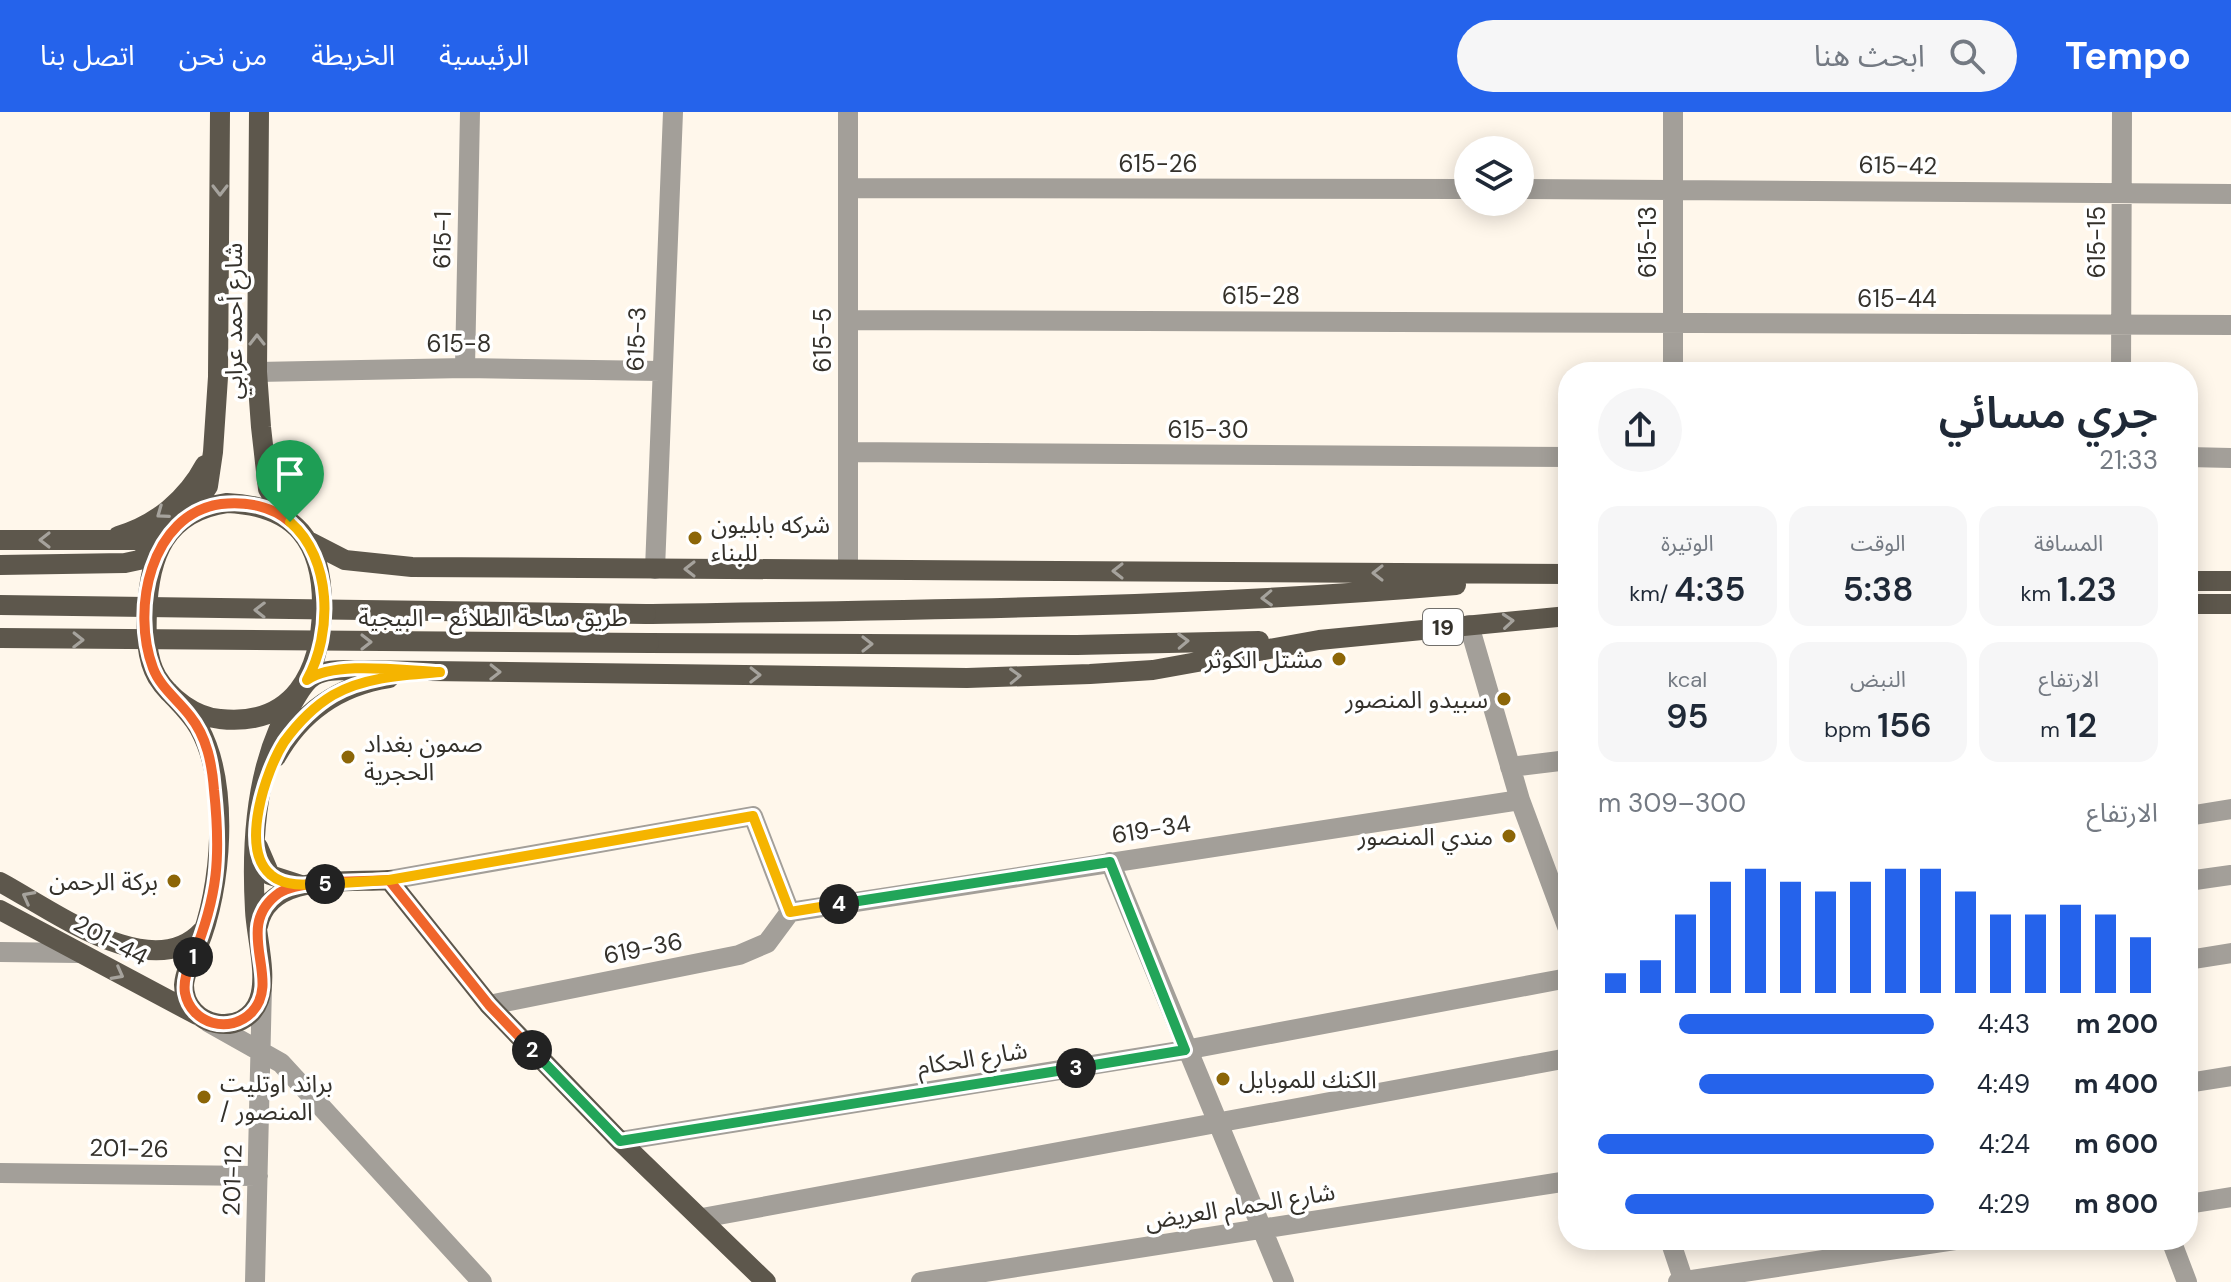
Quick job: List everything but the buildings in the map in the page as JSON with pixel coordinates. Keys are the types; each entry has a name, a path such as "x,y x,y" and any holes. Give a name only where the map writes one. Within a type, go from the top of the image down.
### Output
{"main road":[{"name":"شارع أحمد عرابي","path":"181,522 208,486 215,426 220,112"},
{"name":"شارع أحمد عرابي","path":"259,112 257,372 261,427 268,489 278,511 290,522"},
{"path":"98,541 145,525 184,496 208,459 215,426"},
{"path":"261,427 268,468 292,505 313,526 363,558 412,567"},
{"path":"0,540 157,538 211,505 246,504 271,510 290,522 310,542 345,560 412,567 1558,575"},
{"path":"0,565 125,563 139,560 162,543 181,522"},
{"path":"168,691 201,714 245,720 286,703 307,680 318,652 322,595 320,566 310,542"},
{"path":"162,543 152,562 146,635 154,672 200,729 211,765 219,848 212,909 184,983 190,1006 203,1019 220,1025 245,1018 255,1009 262,984"},
{"name":"طريق ساحة الطلائع - البيجية","path":"0,605 646,614 932,610 1300,597 1558,576"},
{"path":"2198,581 2231,581"},
{"path":"2198,604 2231,604"},
{"name":"19","path":"1319,640 1558,617"},
{"name":"طريق ساحة الطلائع - البيجية","path":"0,638 1077,645 1319,640"},
{"path":"307,680 327,671 349,670 967,678 1075,674 1153,670 1319,640"},
{"path":"259,810 277,755 296,726 322,702 350,687 376,680 440,672"},
{"name":"201-12","path":"262,984 256,937 259,810 273,742 281,720 307,680"},
{"path":"256,836 263,865 270,875 284,882 309,885"},
{"path":"256,937 260,915 282,891 309,885 389,880 489,1005 620,1141 766,1282"},
{"path":"0,882 119,944 153,952 170,952 186,946 203,930 212,909"},
{"name":"201-44","path":"0,910 203,1019"}],"street":[{"name":"615-1","path":"465,368 470,112"},
{"name":"615-3","path":"655,569 673,112"},
{"name":"615-5","path":"848,112 848,569"},
{"name":"615-13","path":"1673,112 1673,362"},
{"name":"615-15","path":"2121,362 2122,112"},
{"name":"615-26","path":"848,188 1454,189"},
{"path":"1534,189 1673,189"},
{"name":"615-42","path":"1673,189 2231,194"},
{"name":"615-28","path":"848,320 1673,323"},
{"name":"615-44","path":"1673,323 2231,325"},
{"name":"615-8","path":"257,372 465,368 661,371"},
{"name":"615-30","path":"848,452 1558,457"},
{"path":"2198,457 2231,458"},
{"path":"1469,625 1520,800 1558,897"},
{"path":"1510,767 1558,761"},
{"name":"619-34","path":"790,912 1520,800"},
{"path":"2198,814 2231,809"},
{"path":"389,880 753,816 790,912"},
{"path":"1110,862 1185,1050 1284,1282"},
{"path":"2198,880 2231,875"},
{"name":"619-36","path":"489,1005 739,955 767,943 790,912"},
{"path":"0,952 78,953"},
{"path":"2198,958 2231,953"},
{"name":"شارع الحكام","path":"620,1141 1185,1050 1558,980"},
{"name":"201-12","path":"255,1282 263,1051 262,984"},
{"path":"203,1019 281,1063 482,1282"},
{"path":"702,1218 1558,1060"},
{"path":"2198,1081 2231,1076"},
{"name":"201-26","path":"0,1173 258,1176"},
{"name":"شارع الحمام العريض","path":"921,1282 1558,1183"},
{"path":"2198,1202 2231,1197"},
{"path":"1673,1250 1684,1282"},
{"path":"1678,1282 1890,1250"},
{"path":"2175,1250 2187,1282"}],"place":[{"name":"شركه بابليون للبناء","path":"695,538"},
{"name":"مشتل الكوثر","path":"1339,659"},
{"name":"سبيدو المنصور","path":"1504,699"},
{"name":"صمون بغداد الحجرية","path":"348,757"},
{"name":"مندي المنصور","path":"1509,836"},
{"name":"بركة الرحمن","path":"174,881"},
{"name":"الكنك للموبايل","path":"1223,1079"},
{"name":"براند اوتليت / المنصور","path":"204,1097"}],"route":[{"path":"290,522 262,507 227,503 211,505 186,517 175,527 152,562 146,635 151,662 159,681 200,729 211,765 219,848 218,879 212,909 184,983 190,1006 208,1022 234,1024 255,1009 262,984 256,937 258,923 267,904 282,891 309,885 389,880 489,1005 620,1141 1185,1050 1110,862 790,912 753,816 389,880 309,885 284,882 270,875 263,865 256,836 259,810 277,755 296,726 322,702 350,687 410,674 440,672 327,671 307,680 314,667 321,633 322,578 317,555 310,542 290,522"}]}
